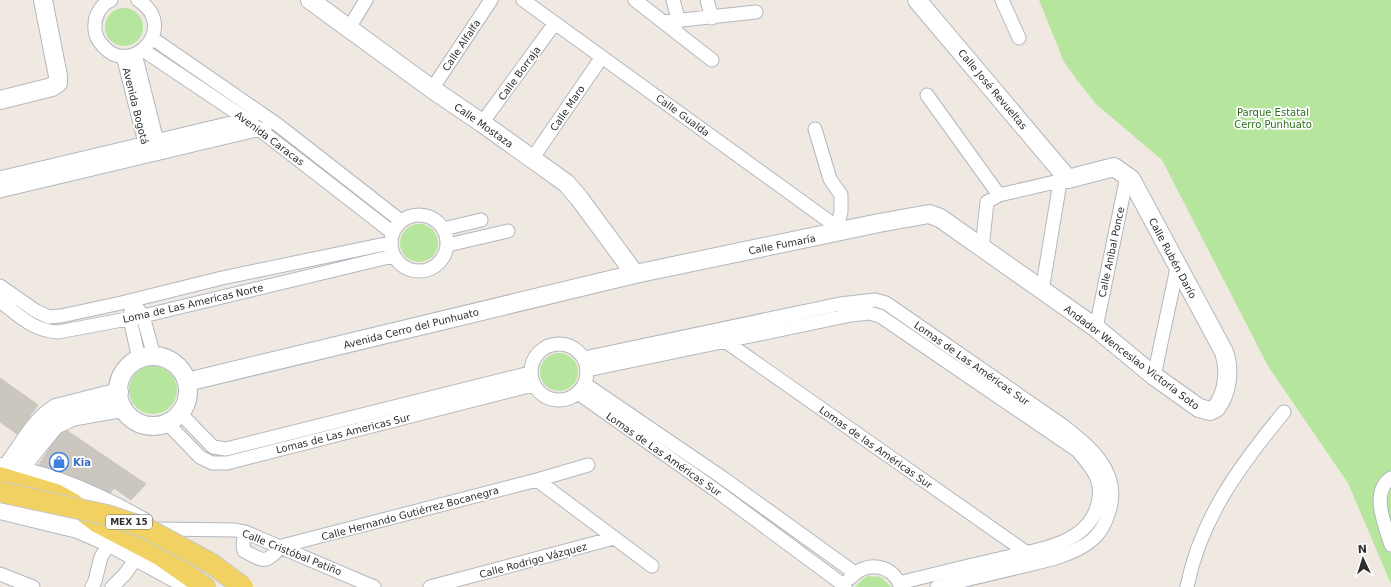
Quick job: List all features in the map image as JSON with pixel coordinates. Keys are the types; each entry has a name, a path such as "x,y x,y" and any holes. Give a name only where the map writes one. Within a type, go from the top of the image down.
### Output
{"main road":[{"name":"MEX 15","path":"7,471 72,503 98,523 161,556 204,587"},
{"name":"MEX 15","path":"0,492 107,515 146,528 212,564 243,587"}],"street":[{"path":"0,100 52,87 58,83 58,76 43,0"},
{"name":"Avenida Caracas","path":"111,0 102,7 97,15 95,24 99,42 106,50 114,54 134,53 246,119 392,238"},
{"path":"134,53 152,38 154,29 154,20 150,11 138,0"},
{"name":"Calle Mostaza","path":"310,0 432,89 566,183 579,198 635,274"},
{"path":"349,28 366,0"},
{"name":"Calle Alfalfa","path":"432,89 491,0"},
{"name":"Calle Gualda","path":"523,0 602,56 839,230"},
{"path":"635,0 712,60"},
{"path":"672,0 679,22"},
{"path":"707,0 712,18"},
{"name":"Calle José Revueltas","path":"917,0 1064,180"},
{"path":"1002,0 1019,38"},
{"path":"663,22 679,22 756,12"},
{"name":"Calle Borraja","path":"482,123 555,23"},
{"name":"Avenida Caracas","path":"152,38 261,115 278,125 402,221"},
{"name":"Avenida Bogotá","path":"134,53 154,156"},
{"name":"Calle Maro","path":"532,158 602,56"},
{"path":"927,95 999,196"},
{"path":"0,191 30,177 152,142 261,115"},
{"path":"0,178 30,177 154,156 278,125"},
{"path":"815,129 830,179 841,195 839,230"},
{"path":"982,249 987,202 999,196 1114,167 1127,176"},
{"name":"Calle Rubén Darío","path":"1127,176 1150,213 1177,268 1215,334 1227,361 1227,381 1220,401"},
{"name":"Calle Aníbal Ponce","path":"1096,328 1127,176"},
{"path":"1042,291 1064,180"},
{"name":"Calle Fumaría","path":"635,274 839,230 930,214"},
{"name":"Andador Wenceslao Victoria Soto","path":"930,214 940,218 1096,328 1154,376 1205,410 1210,411 1216,408 1220,401"},
{"path":"416,215 424,216 432,218 443,229 448,244 446,254 441,262 434,268 416,272 406,269 399,264 393,256 392,238 402,221 416,215"},
{"path":"443,229 481,220"},
{"path":"448,244 508,231"},
{"name":"Loma de Las Americas Norte","path":"0,301 35,328 46,332 58,332 128,310 149,296 392,238"},
{"name":"Loma de Las Americas Norte","path":"143,316 225,295 393,256"},
{"path":"1154,376 1177,268"},
{"name":"Avenida Cerro del Punhuato","path":"187,382 635,274"},
{"path":"222,278 225,295"},
{"name":"Loma de Las Americas Norte","path":"0,286 27,306 49,317 128,310"},
{"name":"Lomas de Las Américas Sur","path":"586,364 713,331 840,304 874,300 886,303 1080,439 1099,457 1110,475 1112,500 1106,524 1089,542 1066,555 937,587"},
{"path":"139,309 143,316 146,358 128,310 139,309"},
{"name":"Lomas de Las Américas Sur","path":"586,364 726,342 851,315 869,313 880,316 1078,451 1091,466 1100,484 1099,501 1093,518 1081,532 1054,546 900,585"},
{"name":"Lomas de las Américas Sur","path":"713,331 726,342 1040,562"},
{"path":"556,344 572,347 586,364 582,389 562,401 553,400 538,392 531,379 531,364 540,350 556,344"},
{"path":"146,358 165,358 175,363 187,382 188,393 186,404 173,418 157,425 147,425 137,422 129,416 121,400 120,382 124,372 130,365 146,358"},
{"path":"983,386 990,375"},
{"name":"Lomas de Las Americas Sur","path":"173,418 200,457 212,463 227,462 380,417 531,379"},
{"name":"Lomas de Las Américas Sur","path":"582,389 723,478 855,573"},
{"name":"Lomas de Las Américas Sur","path":"582,389 845,586"},
{"path":"121,400 56,408 47,413 39,421 7,471 63,484 118,507 185,544 251,587"},
{"path":"1187,587 1190,569 1211,517 1222,496 1248,458 1284,412"},
{"name":"Calle Hernando Gutiérrez Bocanegra","path":"282,546 537,480 588,465"},
{"path":"714,489 723,478"},
{"path":"1391,478 1382,487 1381,499 1382,514 1391,545"},
{"path":"537,480 652,566"},
{"path":"0,510 78,529 110,543 192,587"},
{"name":"Calle Cristóbal Patiño","path":"158,529 235,530 245,532 282,546 374,587"},
{"path":"245,532 243,544 244,551 264,560 269,559 282,546"},
{"name":"Calle Rodrigo Vázquez","path":"430,587 614,538"},
{"path":"98,585 100,561 110,543"},
{"path":"112,587 126,574 137,557"},
{"path":"845,586 855,573 864,568 874,566 889,571 900,585"},
{"path":"0,574 15,584 33,587"}],"green space":[{"name":"Parque Estatal Cerro Punhuato","path":"1039,0 1391,0 1391,584 1348,483 1268,366 1162,160 1096,104 1077,80 1064,62"},
{"path":"120,8 128,8 138,13 142,20 142,34 138,41 128,46 120,46 110,41 108,38 105,31 105,23 110,13 113,11"},
{"path":"415,224 423,224 433,229 437,236 437,250 433,257 423,262 415,262 405,257 403,254 400,247 400,239 405,229 408,227"},
{"path":"555,353 563,353 573,358 577,365 577,379 573,386 563,391 555,391 545,386 543,383 540,376 540,368 545,358 548,356"},
{"path":"148,366 158,366 167,370 173,376 176,381 176,399 167,410 158,414 148,414 139,410 133,404 129,395 129,385 133,376 139,370"},
{"path":"868,576 881,577 891,587 855,587"}],"building":[{"path":"0,378 38,405 17,434 0,422"},
{"path":"63,428 146,484 131,500 114,488 108,496 38,466"}],"place":[{"name":"Kia","path":"59,462"}]}
